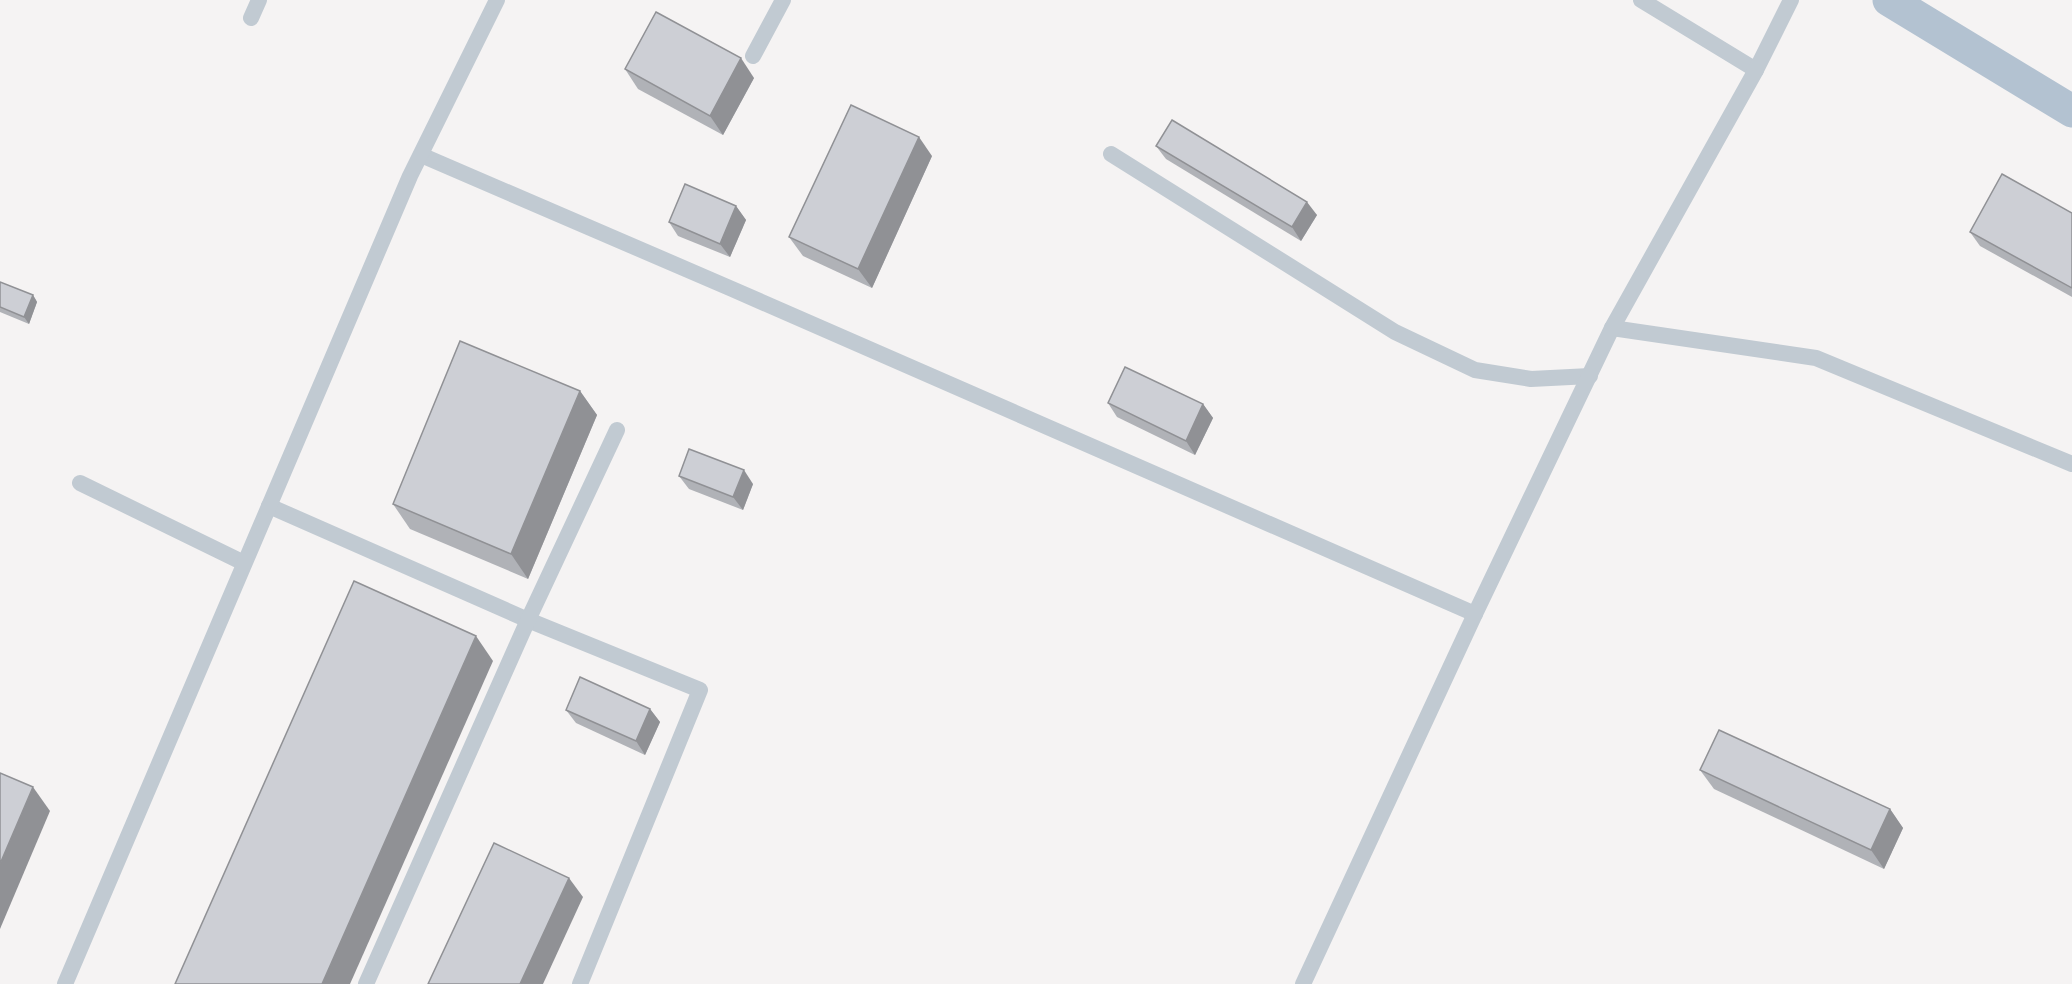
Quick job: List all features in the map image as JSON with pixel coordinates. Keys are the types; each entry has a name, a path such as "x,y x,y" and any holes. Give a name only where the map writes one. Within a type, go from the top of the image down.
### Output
{"main road":[{"path":"1901,3 2072,111"}],"lane":[{"path":"251,18 259,0"},
{"path":"64,984 421,155 497,0"},
{"path":"753,56 783,0"},
{"path":"1641,0 1756,70"},
{"path":"1303,984 1475,614 1612,328 1756,70 1791,0"},
{"path":"1112,154 1395,332 1475,370 1531,380 1590,376"},
{"path":"421,155 722,284 1475,614"},
{"path":"1612,328 1816,358 2072,464"},
{"path":"366,984 528,620 617,430"},
{"path":"80,483 244,563"},
{"path":"269,506 528,620 700,690 580,984"}],"building":[{"path":"656,12 741,58 710,116 625,69"},
{"path":"851,105 919,137 858,269 789,237"},
{"path":"1172,120 1307,202 1292,227 1156,146"},
{"path":"2002,174 2072,213 2072,288 1970,232"},
{"path":"685,184 736,206 720,244 669,222"},
{"path":"0,282 33,295 24,317 0,307"},
{"path":"460,341 580,391 511,554 393,504"},
{"path":"1125,367 1203,404 1186,441 1108,403"},
{"path":"689,449 744,470 733,497 679,476"},
{"path":"354,581 476,636 322,984 175,984"},
{"path":"580,677 650,709 636,741 566,710"},
{"path":"1719,730 1890,809 1871,850 1700,770"},
{"path":"0,773 33,787 0,864"},
{"path":"494,843 569,878 520,984 428,984"}]}
